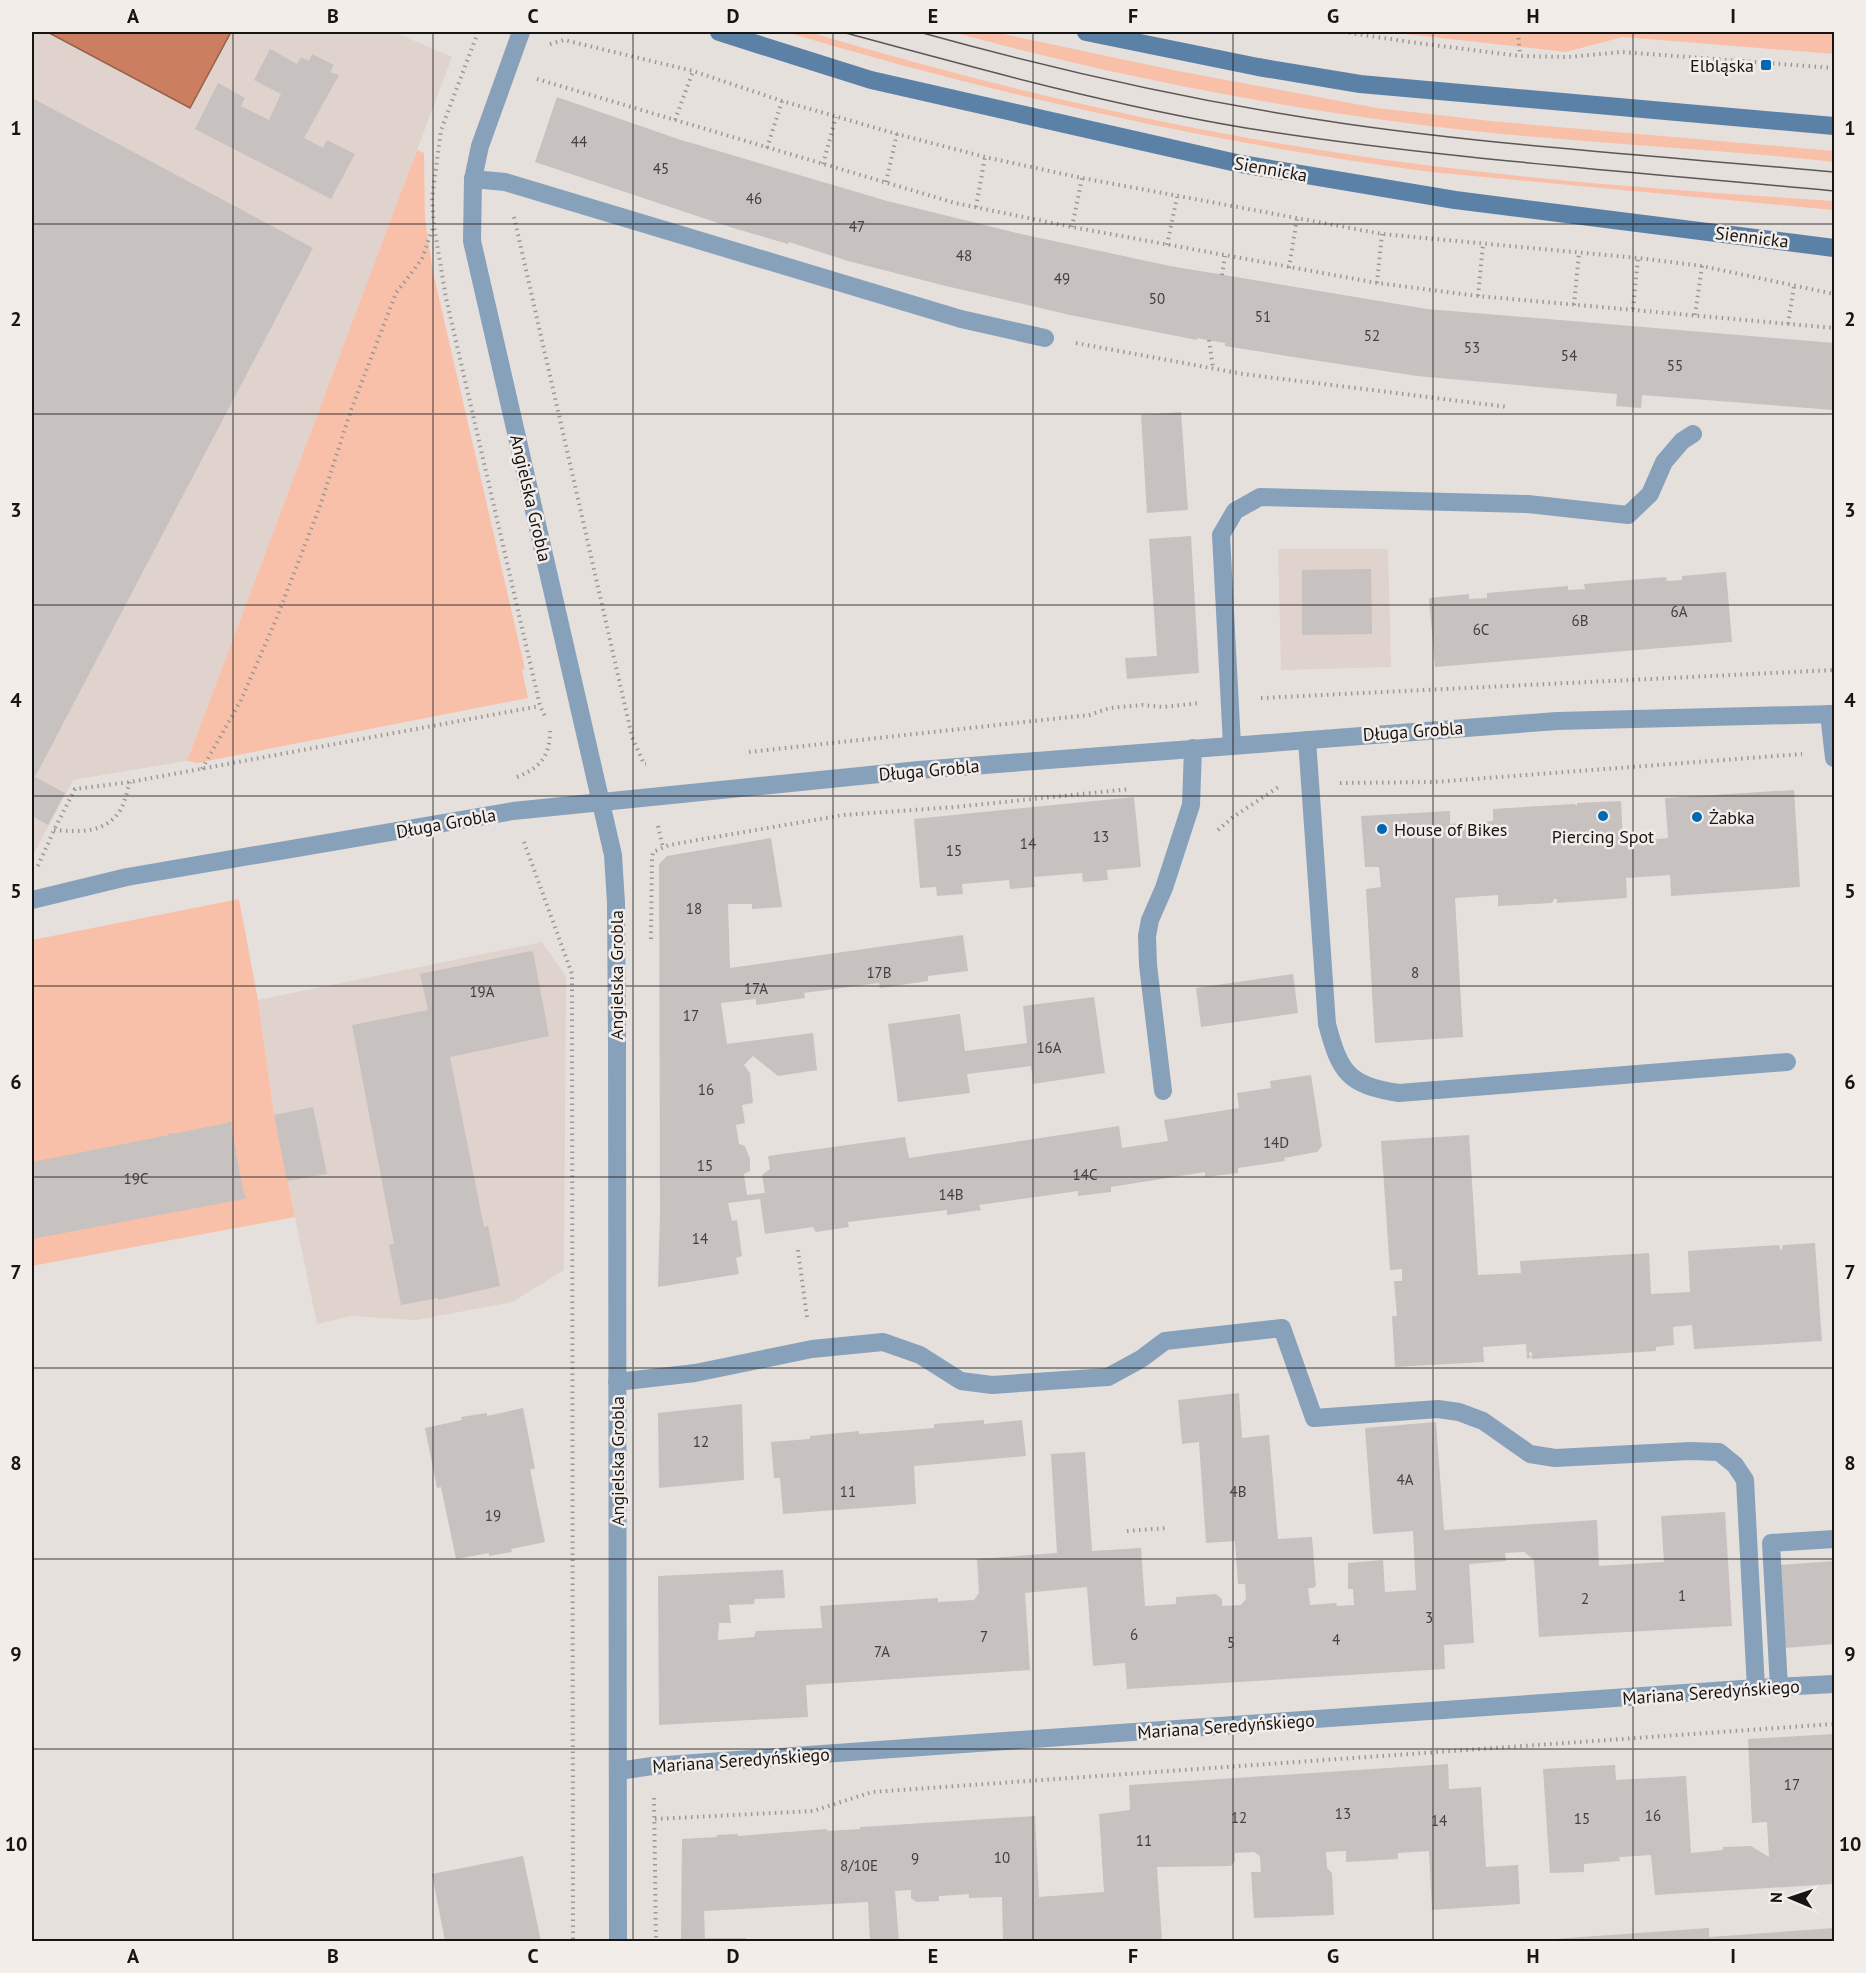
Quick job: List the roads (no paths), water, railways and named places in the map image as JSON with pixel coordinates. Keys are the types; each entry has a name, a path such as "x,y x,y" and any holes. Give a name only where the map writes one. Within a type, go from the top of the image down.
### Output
{"street":[{"name":"Angielska Grobla","path":"521,32 480,146 473,179 472,241 613,855 616,903 618,1941"},
{"name":"Siennicka","path":"719,32 871,80 1241,164 1455,200 1834,248"},
{"path":"1086,32 1258,67 1360,84 1834,126"},
{"path":"473,179 504,182 961,319 1045,338"},
{"path":"1232,745 1221,535 1235,511 1260,497 1528,504 1628,515 1650,494 1664,462 1682,441 1693,434"},
{"path":"1832,714 1834,758"},
{"name":"Długa Grobla","path":"32,900 127,877 513,811 919,770 1557,721 1832,714"},
{"path":"1306,740 1327,1024 1336,1057 1346,1072 1360,1083 1376,1089 1399,1093 1787,1062"},
{"path":"1163,1091 1148,965 1147,936 1150,920 1164,888 1191,805 1193,748"},
{"path":"617,1382 694,1373 812,1349 883,1342 920,1355 961,1381 992,1385 1108,1377 1141,1359 1165,1341 1282,1328 1314,1419 1438,1409 1459,1412 1483,1421 1530,1454 1555,1458 1690,1451 1719,1452 1734,1464 1745,1480 1756,1688"},
{"path":"1779,1687 1771,1543 1834,1539"},
{"name":"Mariana Seredyńskiego","path":"618,1770 1834,1684"}],"tram line":[{"path":"842,32 1093,97 1246,128 1466,157 1834,191"},
{"path":"919,32 1132,85 1293,116 1408,132 1529,145 1834,172"}],"place":[{"name":"Elbląska","path":"1766,65"},
{"name":"Piercing Spot","path":"1603,816"},
{"name":"Żabka","path":"1697,817"},
{"name":"House of Bikes","path":"1382,829"}]}
